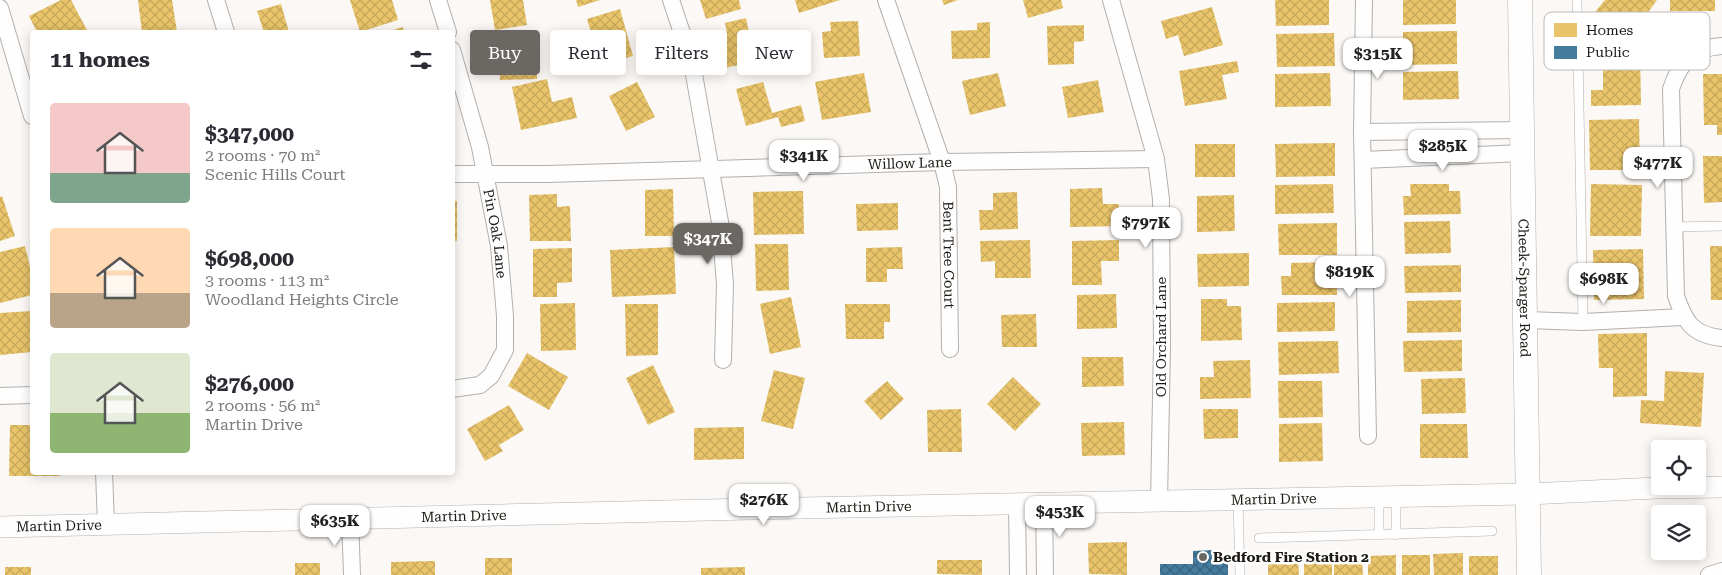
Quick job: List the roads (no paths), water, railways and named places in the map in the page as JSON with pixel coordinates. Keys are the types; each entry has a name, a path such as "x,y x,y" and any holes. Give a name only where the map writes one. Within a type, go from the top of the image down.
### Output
{"main road":[{"name":"Cheek-Sparger Road","path":"1520,0 1529,575"}],"street":[{"path":"216,0 225,30"},
{"path":"438,0 447,30"},
{"path":"671,0 692,63 720,222 725,284 724,360"},
{"name":"Bent Tree Court","path":"886,0 942,162 948,187 950,349"},
{"name":"Old Orchard Lane","path":"1111,0 1156,159 1161,200 1162,346 1159,501"},
{"path":"1364,0 1362,132 1368,436"},
{"path":"0,8 30,109"},
{"name":"Pin Oak Lane","path":"455,60 480,147 499,246 505,316 505,350 491,376 480,385 455,389"},
{"path":"1678,70 1671,88 1676,296 1683,317 1697,331 1712,337 1722,338"},
{"path":"1362,132 1522,142"},
{"path":"1363,160 1522,142"},
{"name":"Willow Lane","path":"455,174 548,174 942,162 1156,159"},
{"path":"1526,320 1583,322 1683,317"},
{"path":"0,396 30,396"},
{"path":"104,475 106,524"},
{"name":"Martin Drive","path":"0,526 1044,502 1528,494 1722,487"},
{"path":"1044,502 1045,575"},
{"path":"1017,503 1018,575"},
{"path":"350,518 352,575"},
{"path":"1708,575 1722,571"}],"lane":[{"path":"1578,70 1583,322"},
{"path":"1674,227 1722,226"},
{"path":"1388,497 1396,535"},
{"path":"1379,535 1388,497"},
{"path":"1238,499 1240,575"},
{"path":"1259,538 1396,535 1492,530"}],"place":[{"name":"Bedford Fire Station 2","path":"1203,557"}]}
